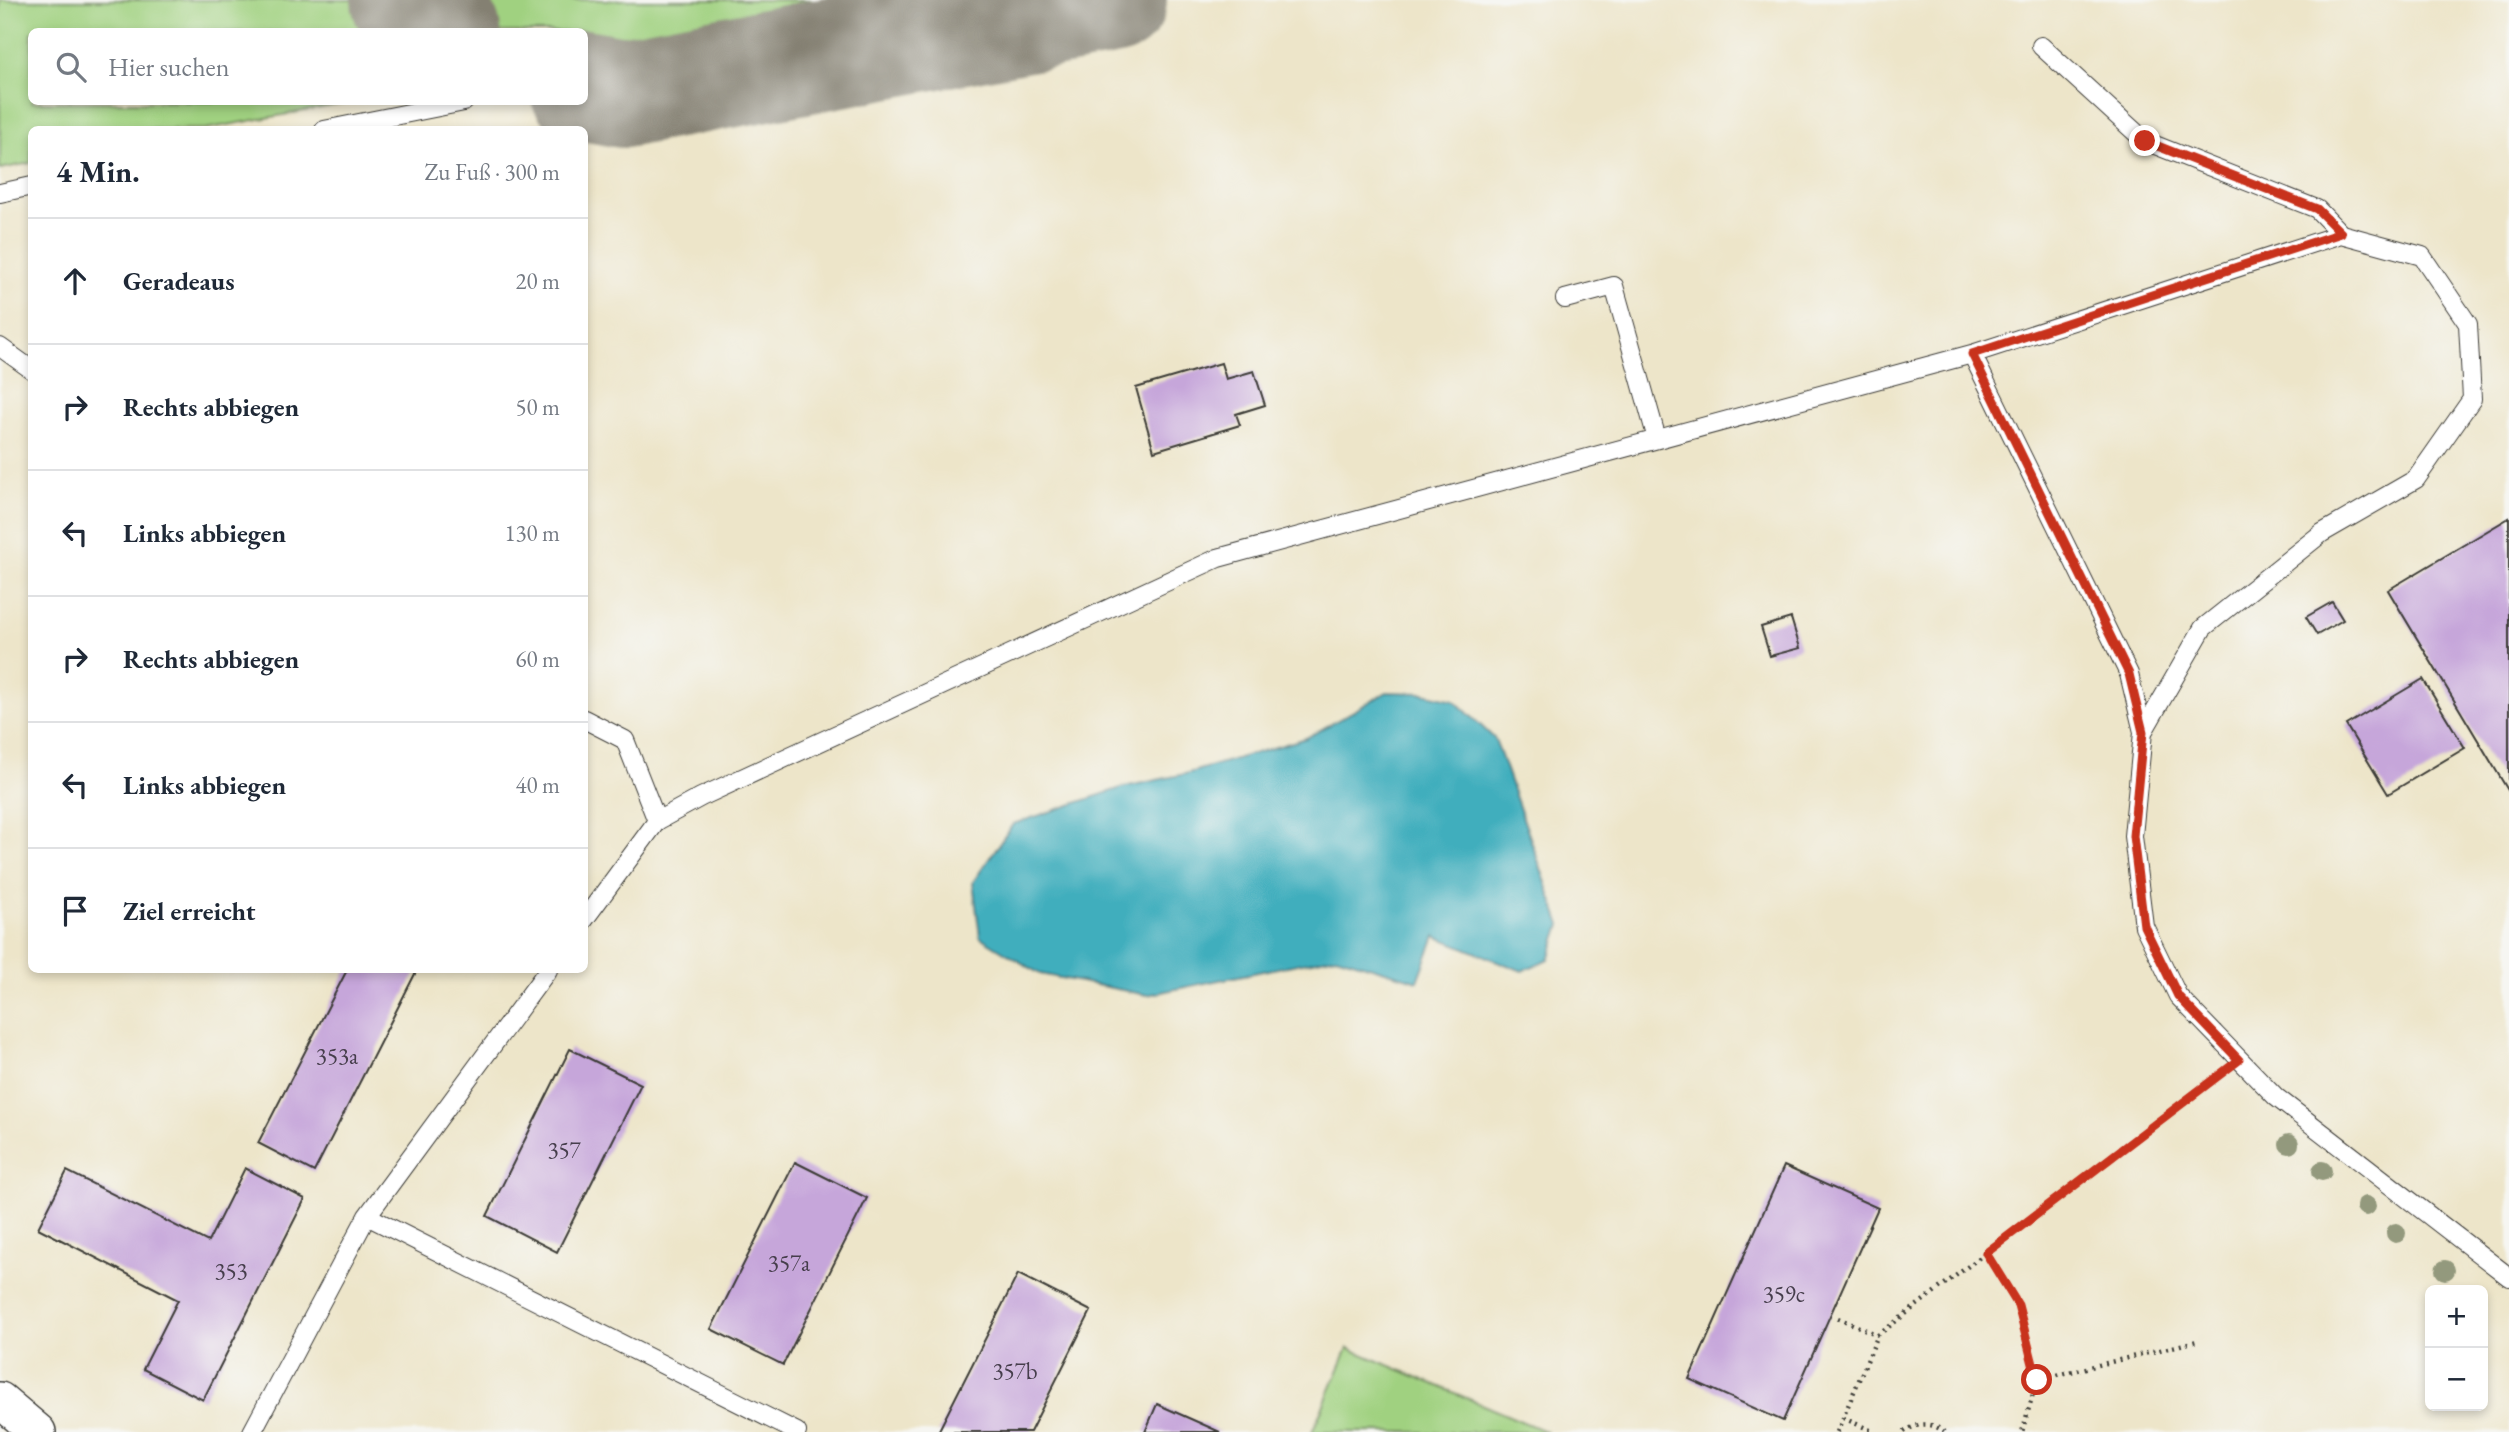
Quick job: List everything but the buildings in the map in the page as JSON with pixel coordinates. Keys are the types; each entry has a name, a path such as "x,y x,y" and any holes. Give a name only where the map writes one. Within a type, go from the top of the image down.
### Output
{"street":[{"path":"0,1400 38,1432"}],"lane":[{"path":"2041,46 2145,141 2317,209 2341,233 2422,256 2468,324 2472,399 2416,479 2322,533 2203,628 2143,732"},
{"path":"344,126 449,105"},
{"path":"0,192 28,187"},
{"path":"588,915 657,821 701,797 1218,558 1972,354 2341,233"},
{"path":"1565,299 1614,286 1657,439"},
{"path":"0,347 28,367"},
{"path":"1972,354 2129,674 2143,732 2133,836 2144,926 2178,996 2276,1097 2509,1277"},
{"path":"588,721 625,740 657,821"},
{"path":"252,1432 367,1216 546,973"},
{"path":"367,1216 797,1432"}],"path":[{"path":"1837,1432 1878,1335 2239,1060"},
{"path":"1986,1253 2018,1305 2037,1380 2022,1432"},
{"path":"1838,1318 1878,1335"},
{"path":"2037,1380 2197,1341"},
{"path":"1843,1418 1875,1432"},
{"path":"1904,1432 1916,1424 1929,1424 1944,1432"}],"green space":[{"path":"0,0 866,0 588,55 588,28 28,28 28,105 337,105 222,126 28,126 28,164 0,169"},
{"path":"1348,1348 1547,1432 1312,1432"}],"water":[{"path":"1387,692 1424,693 1454,700 1495,739 1561,925 1549,959 1522,971 1435,936 1418,981 1336,956 1147,995 1040,974 980,937 973,882 1013,824 1124,787 1185,774 1306,738"}],"taxiway":[{"path":"407,0 427,22 438,28"},
{"path":"588,86 623,92 1111,0"}],"route":[{"path":"2037,1380 2018,1305 1986,1253 2239,1060 2178,996 2144,926 2133,836 2143,732 2129,674 1972,354 2341,233 2317,209 2145,141"}]}
